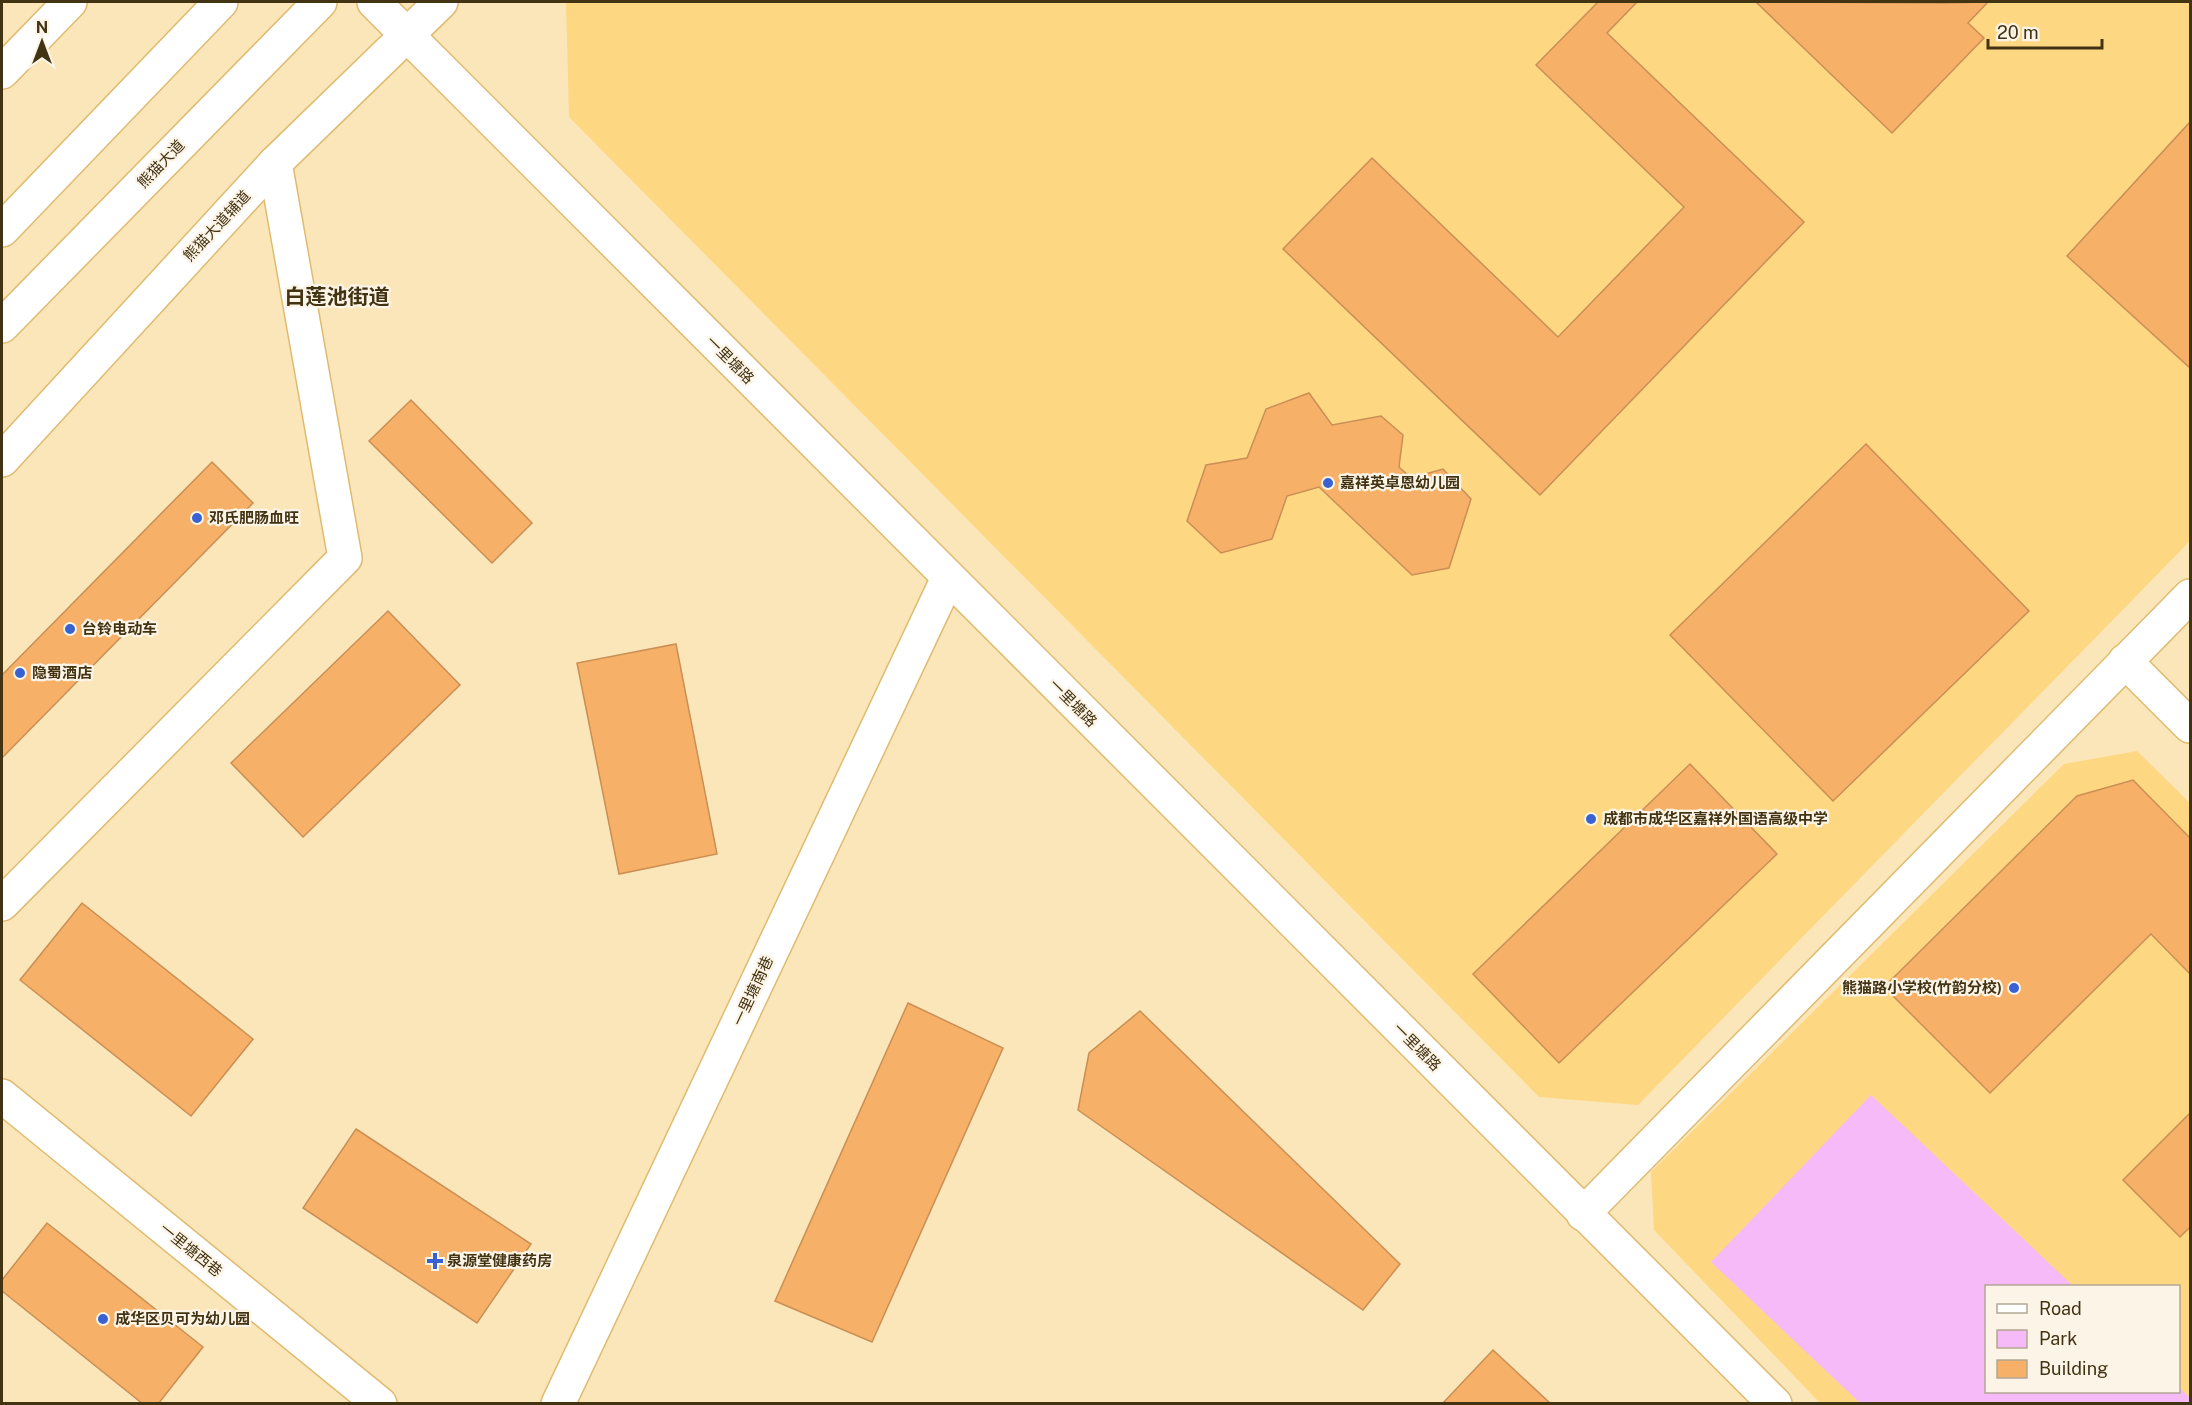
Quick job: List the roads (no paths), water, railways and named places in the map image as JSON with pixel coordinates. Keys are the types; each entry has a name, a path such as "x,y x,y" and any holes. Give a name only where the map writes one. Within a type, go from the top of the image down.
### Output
{"street":[{"path":"2,72 70,2"},
{"path":"2,230 221,2"},
{"name":"熊猫大道","path":"2,326 320,2"},
{"name":"一里塘路","path":"374,2 1775,1404"},
{"name":"熊猫大道辅道","path":"2,459 274,163 441,2"},
{"path":"2,904 345,558 274,163"},
{"name":"一里塘南巷","path":"558,1404 948,578"},
{"path":"1583,1214 2190,596"},
{"path":"2125,661 2190,726"},
{"name":"一里塘西巷","path":"2,1096 380,1404"}],"place":[{"name":"嘉祥英卓恩幼儿园","path":"1328,483"},
{"name":"邓氏肥肠血旺","path":"197,518"},
{"name":"台铃电动车","path":"70,629"},
{"name":"隐蜀酒店","path":"20,673"},
{"name":"成都市成华区嘉祥外国语高级中学","path":"1591,819"},
{"name":"熊猫路小学校(竹韵分校)","path":"2014,988"},
{"name":"泉源堂健康药房","path":"435,1261"},
{"name":"成华区贝可为幼儿园","path":"103,1319"}],"district":[{"name":"白莲池街道","path":"337,297"}]}
